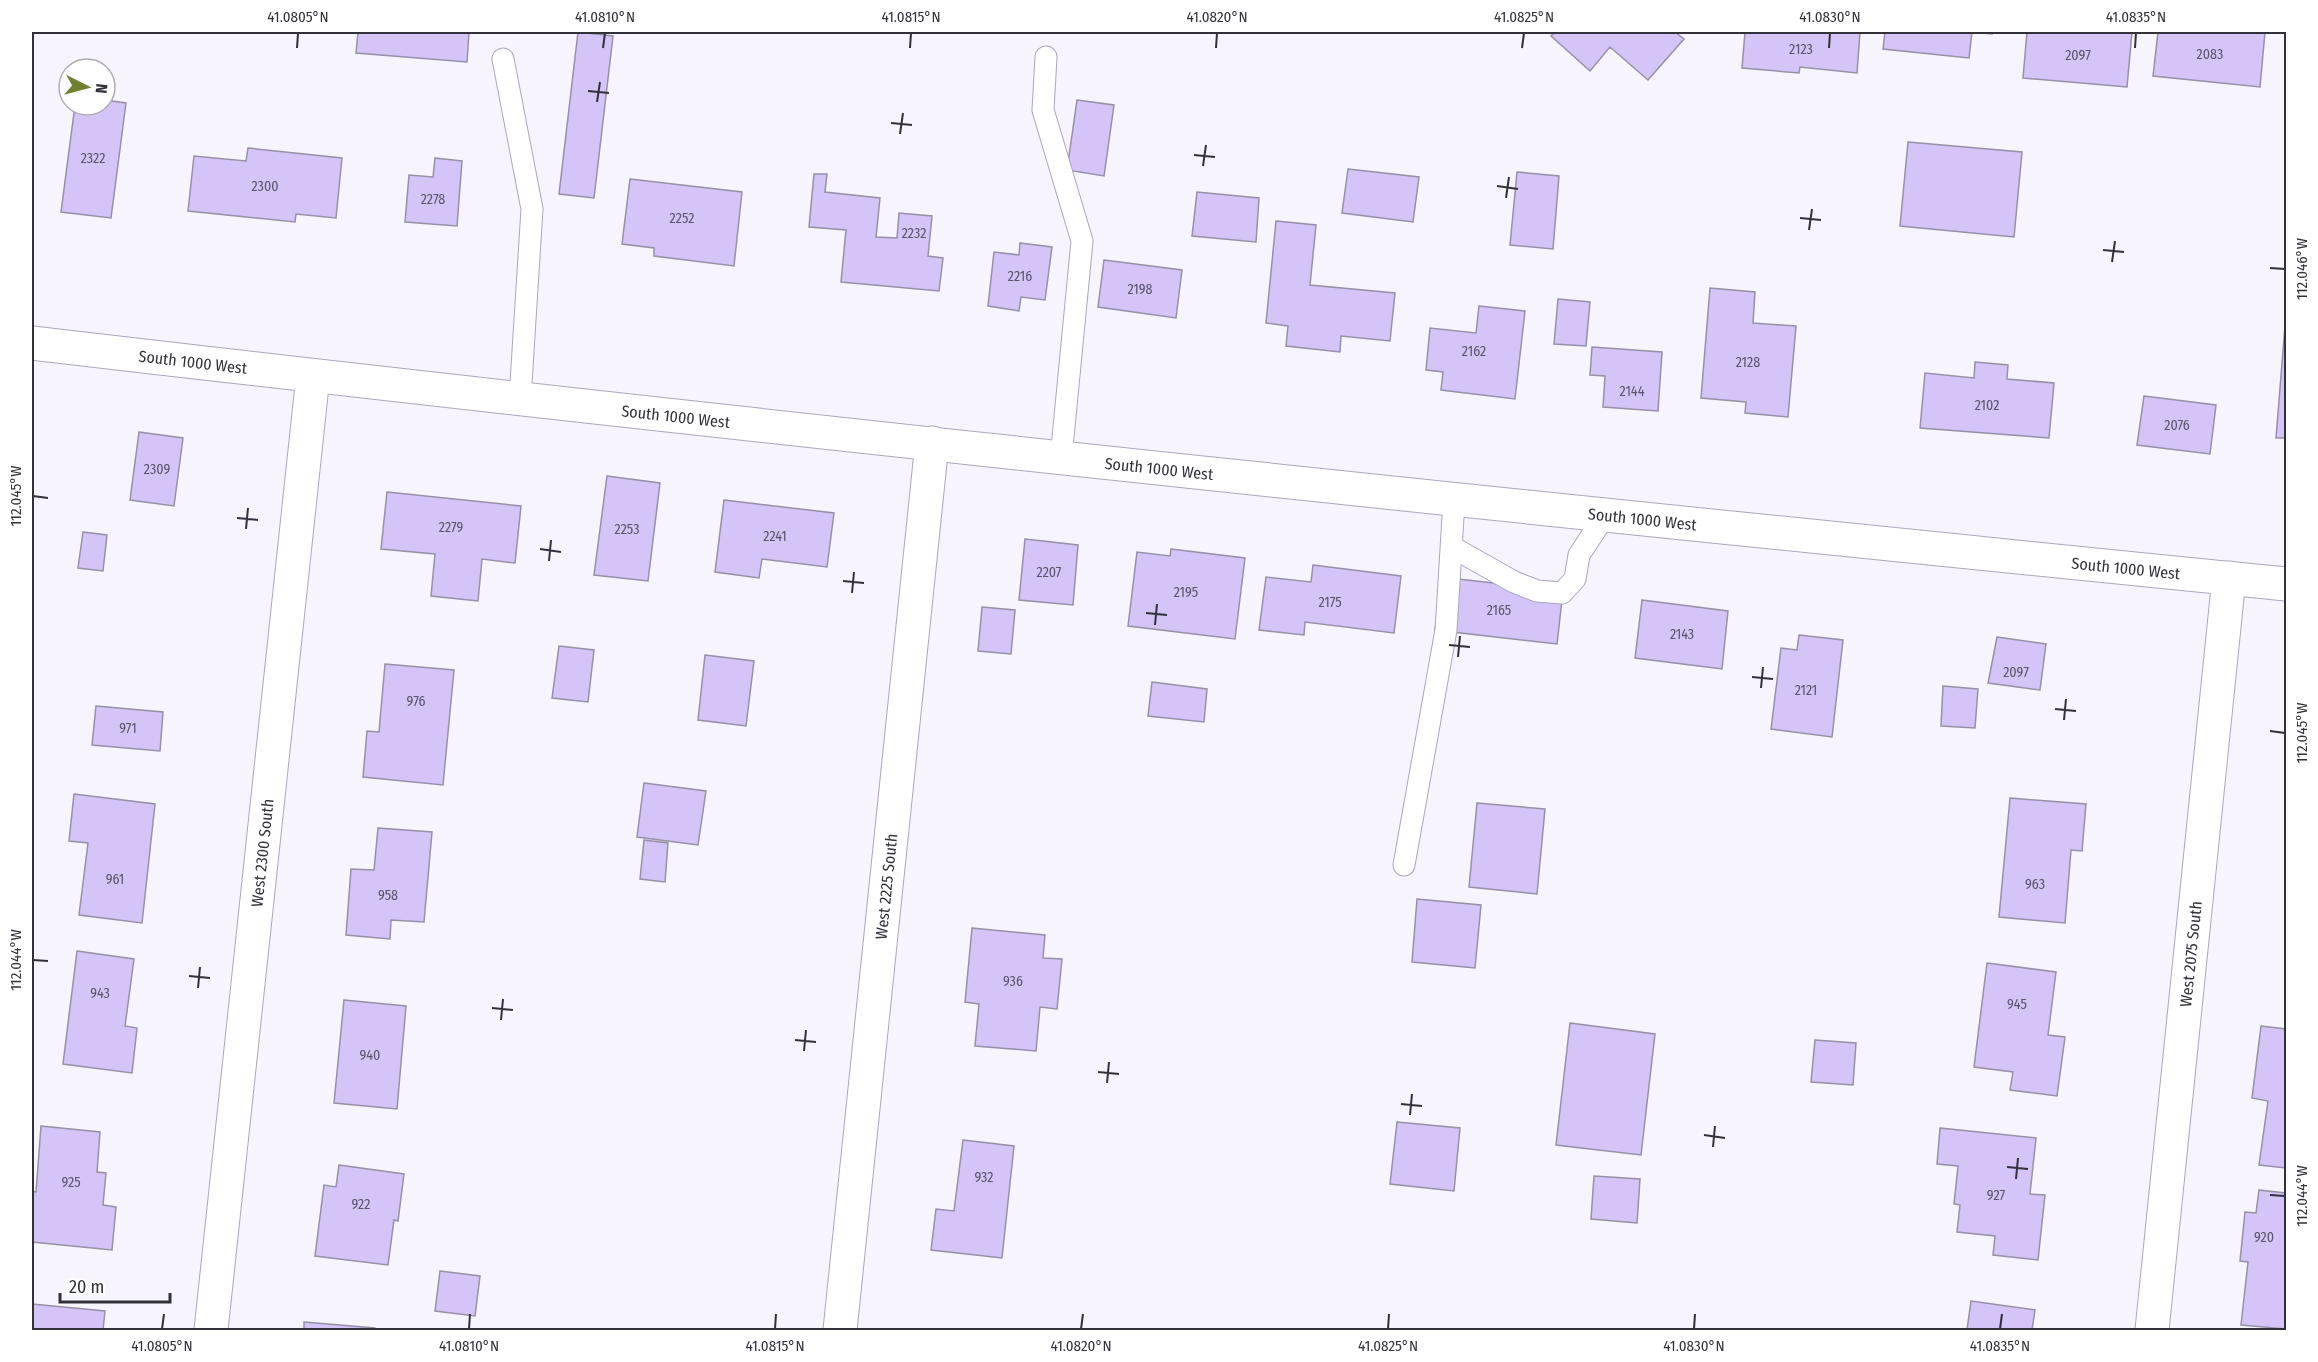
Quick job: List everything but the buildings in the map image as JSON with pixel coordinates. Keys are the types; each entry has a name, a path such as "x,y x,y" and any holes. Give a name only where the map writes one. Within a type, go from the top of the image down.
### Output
{"street":[{"name":"South 1000 West","path":"32,343 1454,501 1605,514 2286,584"},
{"name":"West 2300 South","path":"211,1330 313,376"},
{"name":"West 2225 South","path":"840,1330 932,443"},
{"name":"West 2075 South","path":"2152,1330 2229,578"}],"lane":[{"path":"1046,57 1043,110 1082,241 1061,458"},
{"path":"503,59 532,209 520,399"},
{"path":"1404,865 1446,630 1454,501"},
{"path":"1452,547 1514,582 1538,591 1562,593 1575,579 1579,555 1605,514"}]}
